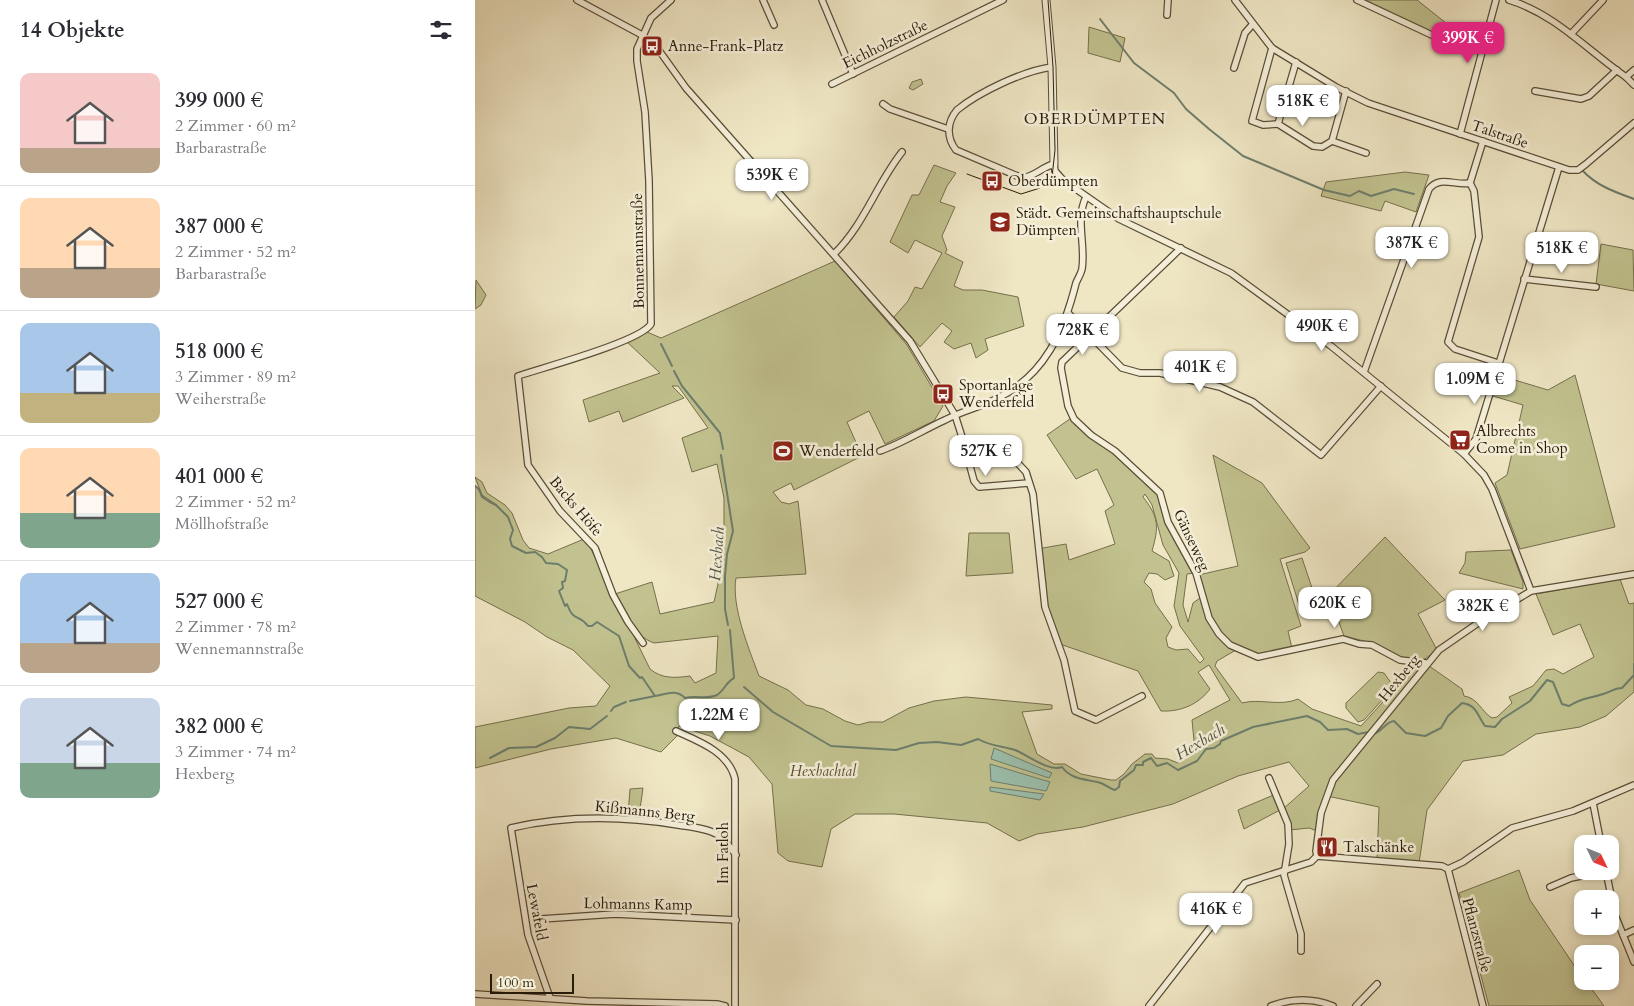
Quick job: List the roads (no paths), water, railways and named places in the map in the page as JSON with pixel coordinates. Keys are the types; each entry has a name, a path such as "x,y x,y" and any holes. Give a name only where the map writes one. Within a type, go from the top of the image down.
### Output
{"street":[{"path":"577,0 642,35 658,49 686,88 915,348 955,415 974,482 979,487 1029,483"},
{"path":"642,35 651,18 671,0"},
{"path":"763,0 774,24"},
{"path":"822,0 853,74"},
{"name":"Eichholzstraße","path":"832,84 1003,0"},
{"path":"1046,0 1052,67 1054,164 1060,177 1086,197 1130,225 1231,273 1364,372 1464,454 1484,475 1492,489 1531,591"},
{"path":"1167,14 1168,0"},
{"name":"Talstraße","path":"1235,0 1272,48 1346,91 1369,102 1559,167 1578,170 1634,123"},
{"path":"1357,0 1453,46 1482,51"},
{"path":"1460,134 1496,0"},
{"path":"1509,0 1534,8 1626,76 1634,85"},
{"path":"1571,34 1603,0"},
{"path":"1234,68 1245,33 1253,25"},
{"name":"Bonnemannstraße","path":"518,376 614,344 643,332 651,324 645,112 637,61 637,49 642,35"},
{"path":"1272,48 1252,121 1263,125 1278,124 1313,146 1322,147 1332,141 1346,91"},
{"path":"1278,124 1296,62"},
{"path":"1052,67 1030,72 962,106 953,115 948,129 952,145 960,154 1018,178 1029,178 1045,167 1054,164"},
{"path":"1535,91 1546,91 1573,99 1581,99 1589,96 1617,70"},
{"path":"1626,76 1634,70"},
{"path":"883,104 890,109 948,129"},
{"path":"1332,141 1366,153"},
{"path":"1483,142 1470,183 1474,191 1479,237 1449,342 1455,349 1498,363"},
{"path":"834,254 853,236 892,164 902,152"},
{"path":"1464,454 1475,439 1559,167"},
{"path":"1364,372 1429,189 1436,182 1441,181 1462,184 1470,183"},
{"path":"880,451 955,415 998,398 1026,381 1043,362 1069,314 1082,268 1081,222 1086,197"},
{"path":"1089,335 1181,248"},
{"path":"1524,279 1596,287"},
{"path":"1069,314 1122,368 1140,373 1160,373 1220,387 1253,402 1321,455 1381,386"},
{"name":"Gänseweg","path":"1089,335 1062,362 1061,368 1068,406 1074,419 1091,435 1115,451 1160,493 1168,522 1196,573 1209,618 1226,641 1245,653 1258,657 1343,639 1359,644 1372,645 1400,660 1426,663"},
{"name":"Backs Höfe","path":"518,376 528,465 560,511 595,548 613,595 628,622 643,643"},
{"path":"963,440 975,440 991,444 1011,456 1026,472 1033,494 1045,607 1064,660 1075,711 1096,720 1142,696"},
{"name":"Hexberg","path":"1317,856 1317,831 1327,794 1341,769 1426,663 1439,650 1481,621 1531,591 1634,574"},
{"name":"Im Fatloh","path":"676,731 711,747 734,775 736,856 735,1006"},
{"path":"1269,778 1289,830 1284,877 1301,934 1301,950"},
{"path":"1149,1006 1245,883 1311,862 1317,856 1442,866 1448,869 1463,862 1512,828 1573,811 1634,785"},
{"path":"1593,803 1599,835"},
{"name":"Kißmanns Berg","path":"511,828 536,822 586,818 656,822 713,832 724,840 736,856"},
{"name":"Lewafeld","path":"511,828 528,935 549,998"},
{"name":"Pflanzstraße","path":"1448,869 1483,1006"},
{"path":"1550,887 1574,877"},
{"path":"1608,880 1615,915 1634,962"},
{"name":"Lohmanns Kamp","path":"541,919 615,914 736,920"},
{"path":"1623,935 1634,930"},
{"path":"1355,1006 1377,984"},
{"path":"475,994 615,1004 725,1006"},
{"path":"1271,1006 1297,1000 1314,1001 1333,1006"}],"waterway":[{"path":"1100,19 1134,63 1174,93 1186,109 1243,156 1324,190 1350,196 1359,191 1371,196 1394,189 1414,194"},
{"path":"1583,171 1600,185 1634,199"},
{"name":"Hexbach","path":"661,344 672,366"},
{"name":"Hexbach","path":"674,371 682,386 720,433 723,449"},
{"name":"Hexbach","path":"721,455 733,531 727,554 725,576 725,609 728,625"},
{"name":"Hexbach","path":"475,486 479,489 482,497 497,506 508,517 513,530 510,539 512,546 526,553 535,552 546,563 558,564 567,570 565,581 562,582 563,588 559,591 565,606 567,604 572,614 588,626 592,626 597,622 619,636 629,666 640,678 642,677 655,696 667,693 675,693 685,698 717,695 734,678 730,630"},
{"name":"Hexbach","path":"1634,664 1634,673"},
{"name":"Hexbach","path":"1373,734 1394,721 1406,733 1425,736 1441,728 1448,716 1462,703 1474,708 1485,726 1495,727 1502,719 1530,701 1547,680 1553,682 1562,704 1569,706 1582,700 1622,688 1634,675"},
{"name":"Hexbach","path":"744,687 773,712 831,746 896,750 919,743 937,742 961,745 978,739 992,745 1015,750 1044,765 1056,768 1062,767 1073,776 1099,783 1115,790 1119,787 1120,781 1134,770 1136,765 1143,765 1143,762 1151,758 1157,766 1167,763 1178,770 1197,761 1206,749 1214,748 1221,741 1253,727 1307,716 1320,722 1328,730 1347,729 1358,734 1369,732"},
{"path":"630,701 655,696"},
{"path":"611,711 614,707 626,702"},
{"path":"490,758 509,748 536,747 555,738 569,727 590,729 607,716"}],"tram line":[{"path":"967,174 1021,194 1040,188 1052,177 1055,150 1053,67 1048,0"}],"place":[{"name":"Anne-Frank-Platz","path":"652,46"},
{"name":"Oberdümpten","path":"992,181"},
{"name":"Städt. Gemeinschaftshauptschule Dümpten","path":"1000,222"},
{"name":"Sportanlage Wenderfeld","path":"943,394"},
{"name":"Albrechts Come in Shop","path":"1460,440"},
{"name":"Wenderfeld","path":"783,451"},
{"name":"Talschänke","path":"1327,847"}],"district":[{"name":"OBERDÜMPTEN","path":"1095,119"}],"park label":[{"name":"Hexbachtal","path":"823,771"}]}
